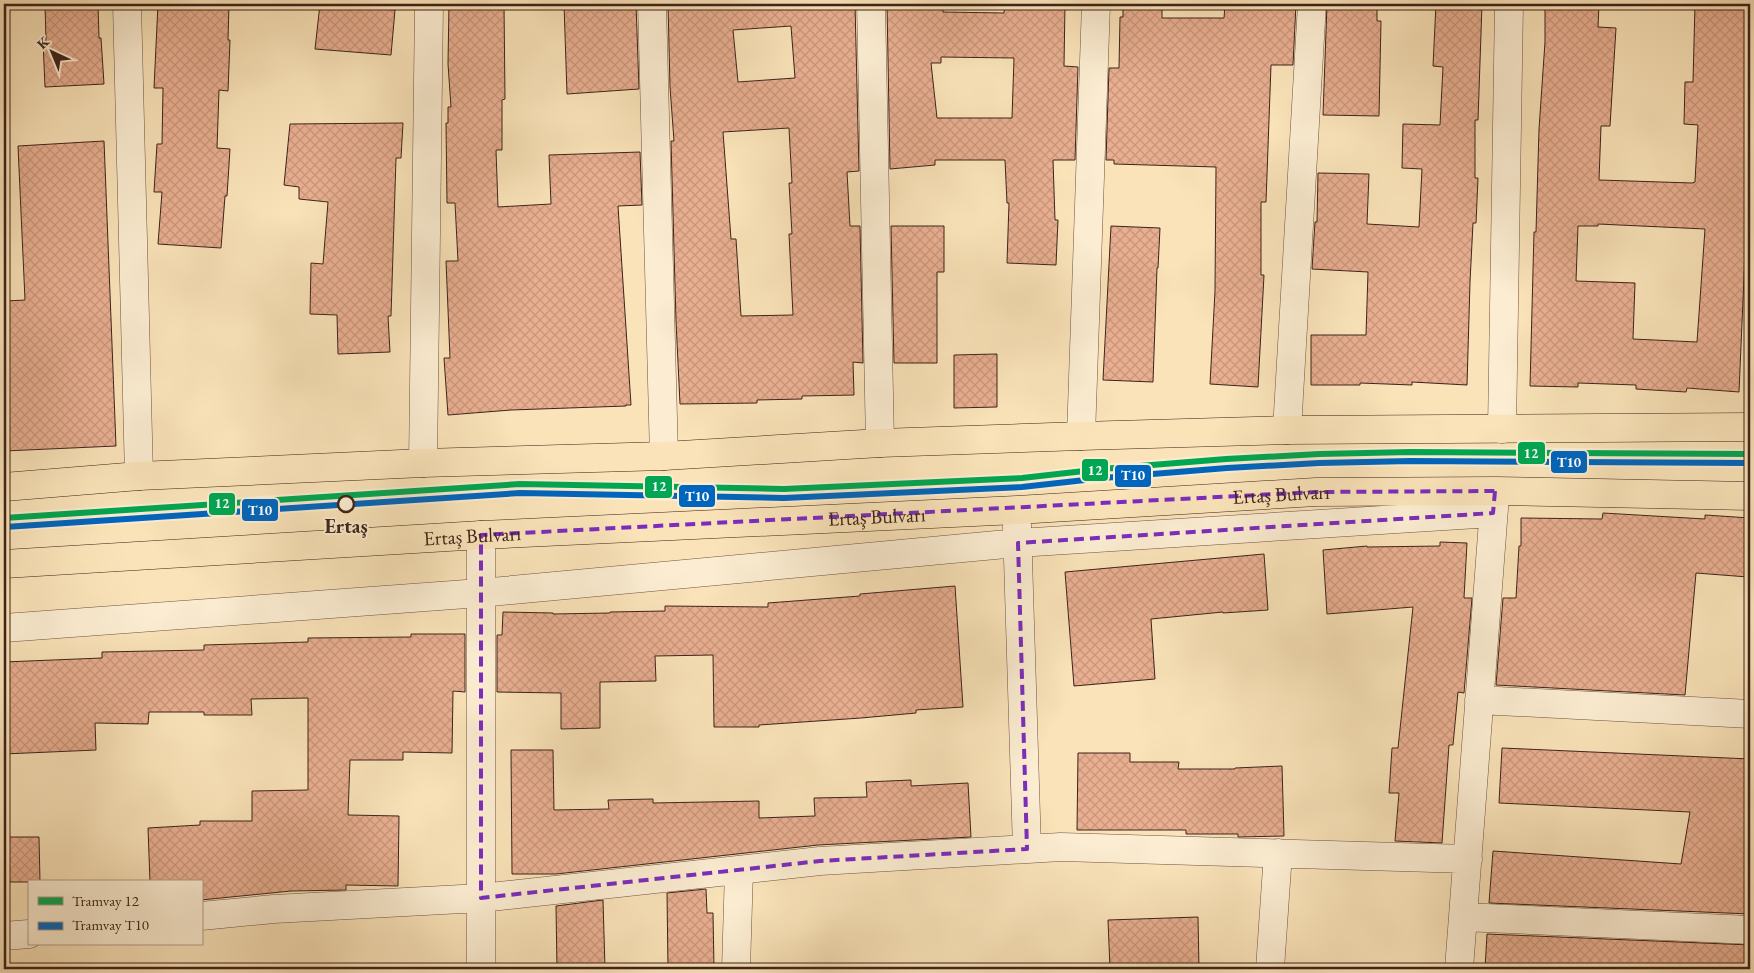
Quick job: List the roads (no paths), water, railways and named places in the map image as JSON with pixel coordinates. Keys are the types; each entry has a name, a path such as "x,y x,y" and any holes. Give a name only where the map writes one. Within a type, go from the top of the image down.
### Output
{"main road":[{"path":"4,487 139,476 423,463 664,456 880,443 1081,436 1287,430 1750,427"},
{"name":"Ertaş Bulvarı","path":"4,564 480,535 1016,510 1316,492 1494,502 1750,496"}],"street":[{"path":"126,4 139,476"},
{"path":"423,463 429,4"},
{"path":"652,4 664,456"},
{"path":"871,4 880,443"},
{"path":"1081,436 1096,4"},
{"path":"1287,430 1312,4"},
{"path":"1502,428 1510,4"},
{"path":"4,628 480,593 1018,543 1494,502 1459,969"},
{"path":"1016,510 1028,849"},
{"path":"480,535 481,969"},
{"path":"1479,700 1750,714"},
{"path":"202,916 274,909 481,898 820,861 1061,847 1468,858"},
{"path":"1270,969 1278,853"},
{"path":"736,969 739,870"},
{"path":"1463,918 1750,930"},
{"path":"4,936 28,934"}],"tram line":[{"name":"12","path":"4,518 520,484 784,489 1022,478 1102,469 1319,454 1411,452 1750,454"},
{"name":"T10","path":"5,527 520,493 784,498 1022,487 1103,478 1319,463 1411,461 1750,463"}],"place":[{"name":"Ertaş","path":"346,504"}]}
